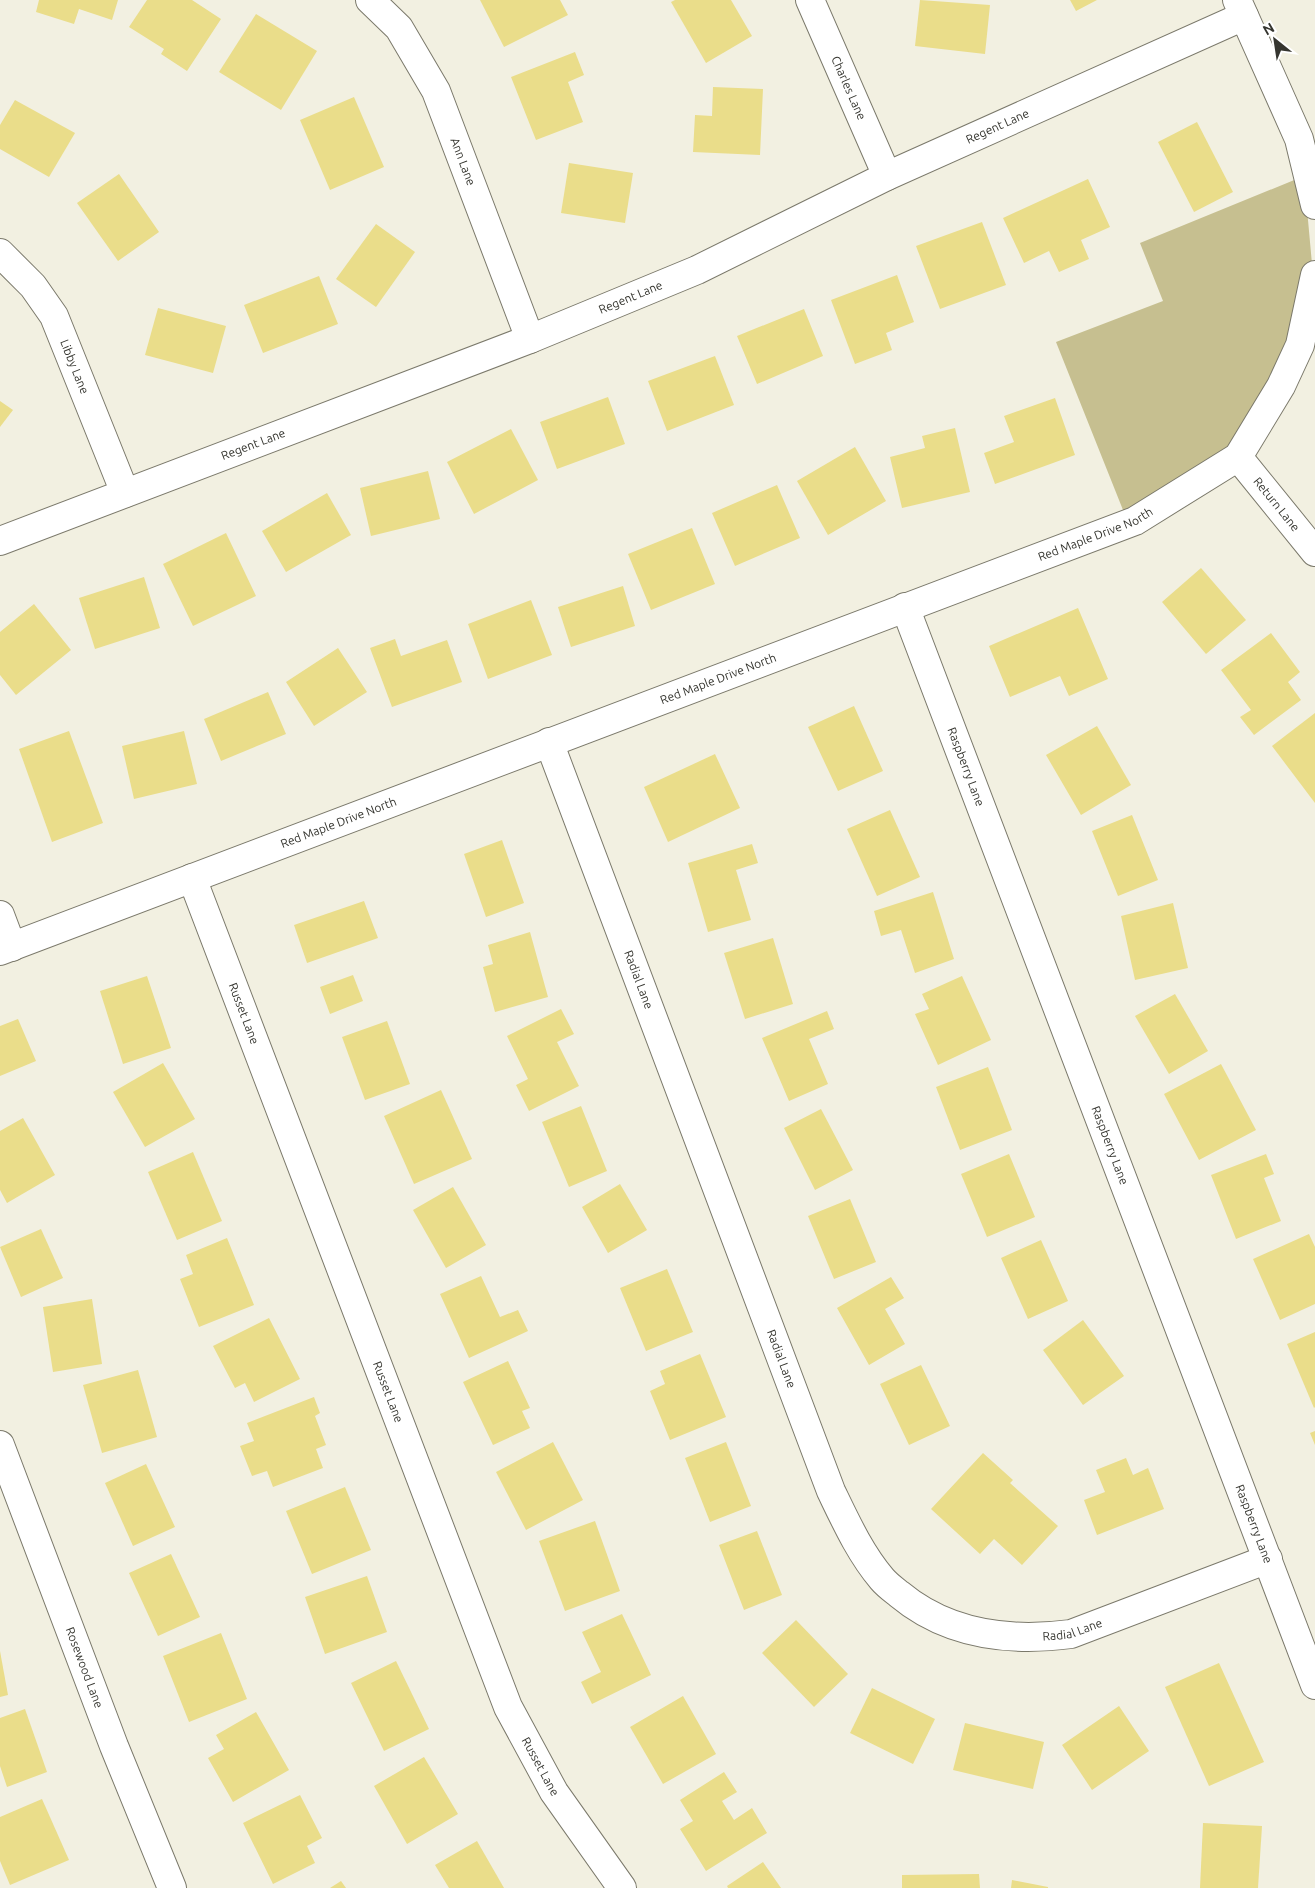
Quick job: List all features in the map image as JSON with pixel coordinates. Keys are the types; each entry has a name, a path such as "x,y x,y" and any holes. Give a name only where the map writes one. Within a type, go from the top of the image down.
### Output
{"street":[{"name":"Ann Lane","path":"370,0 399,28 436,91 530,339"},
{"name":"Charles Lane","path":"810,0 887,176"},
{"name":"Regent Lane","path":"0,541 530,339 697,270 887,176 1241,8"},
{"path":"1241,8 1299,139 1315,205"},
{"name":"Libby Lane","path":"0,253 33,286 54,316 125,493"},
{"name":"Red Maple Drive North","path":"6,949 1135,521 1238,457 1280,386 1300,345 1315,275"},
{"name":"Return Lane","path":"1238,457 1315,552"},
{"name":"Raspberry Lane","path":"905,607 1315,1685"},
{"name":"Radial Lane","path":"549,742 831,1491 852,1535 883,1580 913,1606 952,1625 990,1636 1040,1638 1071,1634 1268,1559"},
{"name":"Russet Lane","path":"192,878 508,1707 554,1792 622,1888"},
{"path":"0,915 6,949"},
{"name":"Rosewood Lane","path":"0,1445 114,1746 172,1888"}],"shaded area":[{"path":"1304,176 1312,264 1295,346 1231,455 1125,515 1056,342 1163,301 1140,243"}],"building":[{"path":"39,0 118,0 112,20 79,9 74,24 36,12"},
{"path":"147,0 192,0 221,19 187,71 161,54 164,49 129,27"},
{"path":"480,0 560,0 568,15 504,47"},
{"path":"675,0 731,0 752,36 706,63 671,2"},
{"path":"920,0 990,5 985,54 915,46"},
{"path":"1070,0 1097,0 1076,11"},
{"path":"256,14 317,51 281,110 219,72"},
{"path":"575,52 584,75 568,82 583,122 536,140 511,77"},
{"path":"713,87 763,89 760,155 693,152 695,115 712,116"},
{"path":"354,97 384,167 330,190 300,120"},
{"path":"15,100 75,133 49,177 0,149 0,125"},
{"path":"1197,122 1233,192 1194,212 1158,142"},
{"path":"569,163 633,173 625,223 561,213"},
{"path":"119,174 159,232 118,261 77,203"},
{"path":"1088,179 1110,227 1081,240 1089,259 1059,272 1049,251 1024,263 1003,218"},
{"path":"982,222 1006,285 940,309 916,246"},
{"path":"376,224 415,252 376,307 336,279"},
{"path":"897,275 914,322 886,333 892,350 855,364 831,300"},
{"path":"319,276 338,324 263,353 244,305"},
{"path":"158,308 226,326 213,373 145,355"},
{"path":"804,309 823,356 757,384 737,336"},
{"path":"715,356 734,405 667,431 648,381"},
{"path":"608,397 625,444 557,469 540,422"},
{"path":"1055,398 1075,455 995,484 984,453 1014,442 1004,416"},
{"path":"0,401 13,410 0,427"},
{"path":"955,428 970,492 902,508 890,457 925,448 922,436"},
{"path":"511,429 538,480 474,514 447,462"},
{"path":"855,447 886,501 828,535 797,481"},
{"path":"428,471 440,519 371,536 360,488"},
{"path":"777,485 800,538 735,566 712,513"},
{"path":"327,493 351,535 286,572 262,531"},
{"path":"692,528 715,584 651,610 628,554"},
{"path":"226,533 256,596 193,626 163,564"},
{"path":"1201,568 1246,620 1206,654 1162,602"},
{"path":"144,577 160,628 95,649 79,598"},
{"path":"623,586 635,626 571,647 558,607"},
{"path":"531,600 552,655 488,679 468,624"},
{"path":"34,604 71,650 16,695 0,675 0,632"},
{"path":"1078,608 1108,679 1069,696 1060,676 1010,697 989,646"},
{"path":"1271,633 1300,672 1288,682 1301,700 1254,735 1240,717 1251,710 1221,670"},
{"path":"395,639 401,656 447,640 462,682 392,707 370,648"},
{"path":"338,648 367,692 314,726 286,682"},
{"path":"268,692 286,734 221,761 204,719"},
{"path":"854,706 883,771 838,791 808,727"},
{"path":"1315,713 1315,803 1272,746"},
{"path":"1097,726 1131,785 1081,815 1046,755"},
{"path":"69,731 103,823 52,842 19,749"},
{"path":"184,731 197,784 134,799 122,746"},
{"path":"715,754 740,808 668,842 644,787"},
{"path":"890,810 920,877 877,896 847,829"},
{"path":"1132,815 1158,880 1118,896 1092,831"},
{"path":"502,840 524,903 486,917 464,854"},
{"path":"752,844 758,863 736,870 751,920 708,932 688,863"},
{"path":"933,892 954,959 915,973 901,930 881,936 874,911"},
{"path":"364,901 378,938 307,963 294,925"},
{"path":"1173,903 1188,968 1135,980 1121,916"},
{"path":"530,932 548,997 495,1012 483,967 493,964 488,945"},
{"path":"773,938 793,1004 745,1019 724,953"},
{"path":"353,975 363,1001 330,1014 320,987"},
{"path":"147,976 171,1048 123,1064 100,991"},
{"path":"962,976 991,1040 938,1065 915,1014 929,1009 922,994"},
{"path":"1175,994 1208,1051 1169,1074 1135,1016"},
{"path":"561,1009 574,1034 557,1042 579,1086 529,1111 516,1085 528,1079 507,1036"},
{"path":"827,1011 834,1029 809,1039 828,1084 789,1101 762,1038"},
{"path":"18,1019 36,1061 0,1076 0,1026"},
{"path":"387,1021 410,1084 365,1100 342,1037"},
{"path":"163,1063 195,1119 145,1147 113,1092"},
{"path":"1221,1064 1256,1130 1199,1160 1164,1094"},
{"path":"988,1067 1012,1130 960,1150 936,1087"},
{"path":"441,1090 472,1159 414,1184 384,1116"},
{"path":"581,1106 607,1171 569,1187 542,1122"},
{"path":"821,1109 853,1170 815,1190 784,1128"},
{"path":"23,1118 55,1175 7,1203 0,1190 0,1131"},
{"path":"193,1152 222,1221 177,1240 148,1172"},
{"path":"1009,1154 1035,1217 987,1237 961,1174"},
{"path":"1266,1154 1274,1174 1264,1178 1281,1221 1236,1239 1211,1175"},
{"path":"620,1184 647,1230 608,1253 582,1207"},
{"path":"453,1187 486,1245 446,1268 413,1210"},
{"path":"850,1199 876,1262 834,1279 808,1216"},
{"path":"41,1229 63,1278 21,1297 0,1247"},
{"path":"1309,1234 1315,1247 1315,1304 1280,1320 1253,1259"},
{"path":"227,1238 254,1305 199,1327 180,1279 193,1274 186,1255"},
{"path":"1041,1240 1068,1301 1028,1319 1001,1258"},
{"path":"667,1269 693,1332 646,1351 620,1288"},
{"path":"481,1276 500,1317 518,1310 528,1331 469,1358 440,1294"},
{"path":"891,1277 904,1298 885,1309 905,1344 869,1365 837,1308"},
{"path":"92,1299 102,1364 53,1372 43,1307"},
{"path":"269,1318 300,1379 254,1402 245,1383 235,1388 213,1346"},
{"path":"1083,1320 1124,1376 1083,1405 1043,1350"},
{"path":"1315,1332 1315,1407 1314,1408 1287,1344"},
{"path":"700,1354 726,1417 670,1440 650,1391 665,1384 660,1371"},
{"path":"508,1361 530,1408 522,1411 530,1428 493,1445 463,1382"},
{"path":"921,1365 950,1426 909,1445 880,1384"},
{"path":"138,1370 157,1437 102,1453 83,1385"},
{"path":"314,1397 320,1413 315,1416 326,1445 316,1449 323,1468 273,1487 267,1471 252,1476 240,1446 254,1441 247,1423"},
{"path":"1315,1431 1315,1445 1310,1433"},
{"path":"553,1442 583,1500 526,1530 496,1472"},
{"path":"726,1442 751,1506 710,1522 685,1458"},
{"path":"983,1453 1013,1480 1010,1483 1058,1526 1022,1565 994,1539 980,1554 931,1509"},
{"path":"1126,1458 1133,1475 1148,1468 1164,1509 1097,1535 1084,1500 1105,1492 1096,1470"},
{"path":"146,1464 175,1527 133,1546 105,1483"},
{"path":"345,1487 371,1550 312,1574 286,1511"},
{"path":"595,1521 620,1591 565,1611 539,1541"},
{"path":"757,1531 782,1595 744,1610 719,1545"},
{"path":"171,1554 200,1617 158,1636 129,1573"},
{"path":"367,1576 387,1632 325,1654 305,1597"},
{"path":"622,1614 651,1675 592,1704 581,1682 601,1672 582,1632"},
{"path":"796,1620 848,1674 814,1707 762,1653"},
{"path":"221,1633 247,1699 189,1722 163,1656"},
{"path":"0,1651 8,1695 0,1697"},
{"path":"396,1661 429,1729 384,1751 351,1683"},
{"path":"1219,1663 1264,1762 1209,1786 1165,1687"},
{"path":"872,1688 935,1719 913,1764 850,1733"},
{"path":"683,1696 716,1754 663,1784 630,1727"},
{"path":"1119,1706 1149,1751 1092,1790 1062,1745"},
{"path":"25,1709 47,1772 7,1787 0,1766 0,1718"},
{"path":"256,1712 289,1770 233,1802 208,1758 224,1749 216,1735"},
{"path":"965,1723 1044,1742 1033,1789 953,1770"},
{"path":"424,1757 458,1814 407,1844 374,1786"},
{"path":"724,1772 737,1792 722,1801 734,1820 752,1808 767,1833 706,1871 680,1829 693,1821 680,1800"},
{"path":"300,1795 322,1838 307,1846 315,1863 273,1884 243,1823"},
{"path":"42,1799 69,1860 10,1885 0,1861 0,1817"},
{"path":"1203,1823 1262,1826 1258,1888 1200,1888"},
{"path":"477,1841 504,1888 449,1888 435,1865"},
{"path":"763,1862 781,1888 728,1888 727,1886"},
{"path":"979,1874 980,1888 902,1888 902,1875"},
{"path":"1012,1880 1048,1887 1048,1888 1011,1888"},
{"path":"341,1881 346,1888 330,1888"}]}
